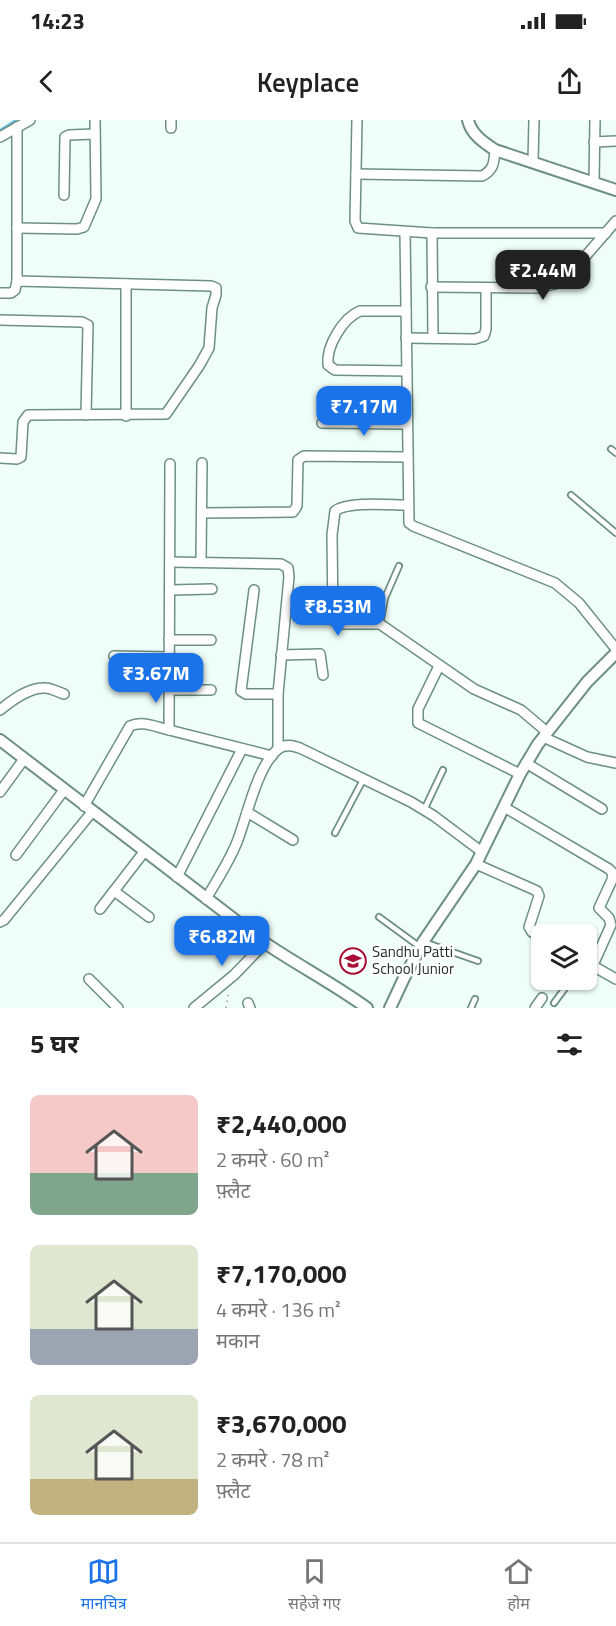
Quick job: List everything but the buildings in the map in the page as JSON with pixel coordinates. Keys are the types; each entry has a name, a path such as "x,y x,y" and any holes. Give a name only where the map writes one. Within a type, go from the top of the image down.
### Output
{"street":[{"path":"0,137 30,120"},
{"path":"17,228 76,230 84,227 96,199 95,120"},
{"path":"357,120 356,226 366,230 432,233 606,233"},
{"path":"468,120 478,138 495,150 616,190"},
{"path":"533,161 534,120"},
{"path":"594,182 595,120"},
{"path":"0,293 15,291 17,281 17,127"},
{"path":"64,195 65,137 95,134"},
{"path":"594,142 616,141"},
{"path":"356,174 482,176 493,166 495,150"},
{"path":"431,287 537,288 555,284 570,274 616,221"},
{"path":"390,1008 422,945 476,864 526,763 587,682 616,651 579,603 555,583 413,526 408,520 405,232"},
{"path":"432,233 433,338"},
{"path":"0,458 17,459 21,456 23,422 26,416 163,416 206,356 216,292 216,288 211,286 17,281"},
{"path":"126,284 126,416"},
{"path":"406,338 475,339 484,336 486,288"},
{"path":"406,311 360,311 355,313 335,336 329,348 328,365 334,370 407,371"},
{"path":"0,320 88,324 86,415"},
{"path":"322,423 407,424"},
{"path":"202,513 293,512 297,506 298,460 304,456 408,457"},
{"path":"201,561 202,463"},
{"path":"169,730 170,464"},
{"path":"408,505 338,508 334,514 332,535 332,618 338,623 380,624 474,689 521,710 545,735 586,758 616,763"},
{"path":"170,562 280,564 288,568 289,577 275,753 258,782 237,842 207,899"},
{"path":"170,590 212,589"},
{"path":"254,590 241,691 246,694 278,694"},
{"path":"169,640 211,640"},
{"path":"281,655 320,654 323,675"},
{"path":"114,656 169,657"},
{"path":"439,666 418,709 418,723 520,774"},
{"path":"0,710 35,689 46,688 64,694"},
{"path":"170,690 211,690"},
{"path":"0,922 4,920 88,809 130,726 134,723 144,723 242,749 275,753 290,746 296,747 364,778 424,810 482,852"},
{"path":"0,740 265,943 299,966 338,987 367,1008"},
{"path":"177,877 242,749"},
{"path":"0,792 24,759"},
{"path":"526,763 602,809"},
{"path":"16,855 64,790"},
{"path":"504,807 613,873 599,908 609,918 611,925 597,951"},
{"path":"247,812 294,840"},
{"path":"100,909 144,852"},
{"path":"476,864 537,891 539,896 531,930"},
{"path":"114,891 149,917"},
{"path":"194,1008 234,975 265,943"},
{"path":"597,968 616,979"},
{"path":"89,979 118,1008"},
{"path":"535,1008 542,998"}],"lane":[{"path":"572,495 616,533"},
{"path":"380,624 385,598 399,566"},
{"path":"424,810 443,770"},
{"path":"335,833 364,778"},
{"path":"379,917 422,945 478,961"},
{"path":"554,1004 564,990"},
{"path":"471,1008 475,999"}],"path":[{"path":"226,1008 230,987"}],"waterway":[{"path":"0,130 16,120"}],"place":[{"name":"Sandhu Patti School Junior","path":"353,961"}]}
